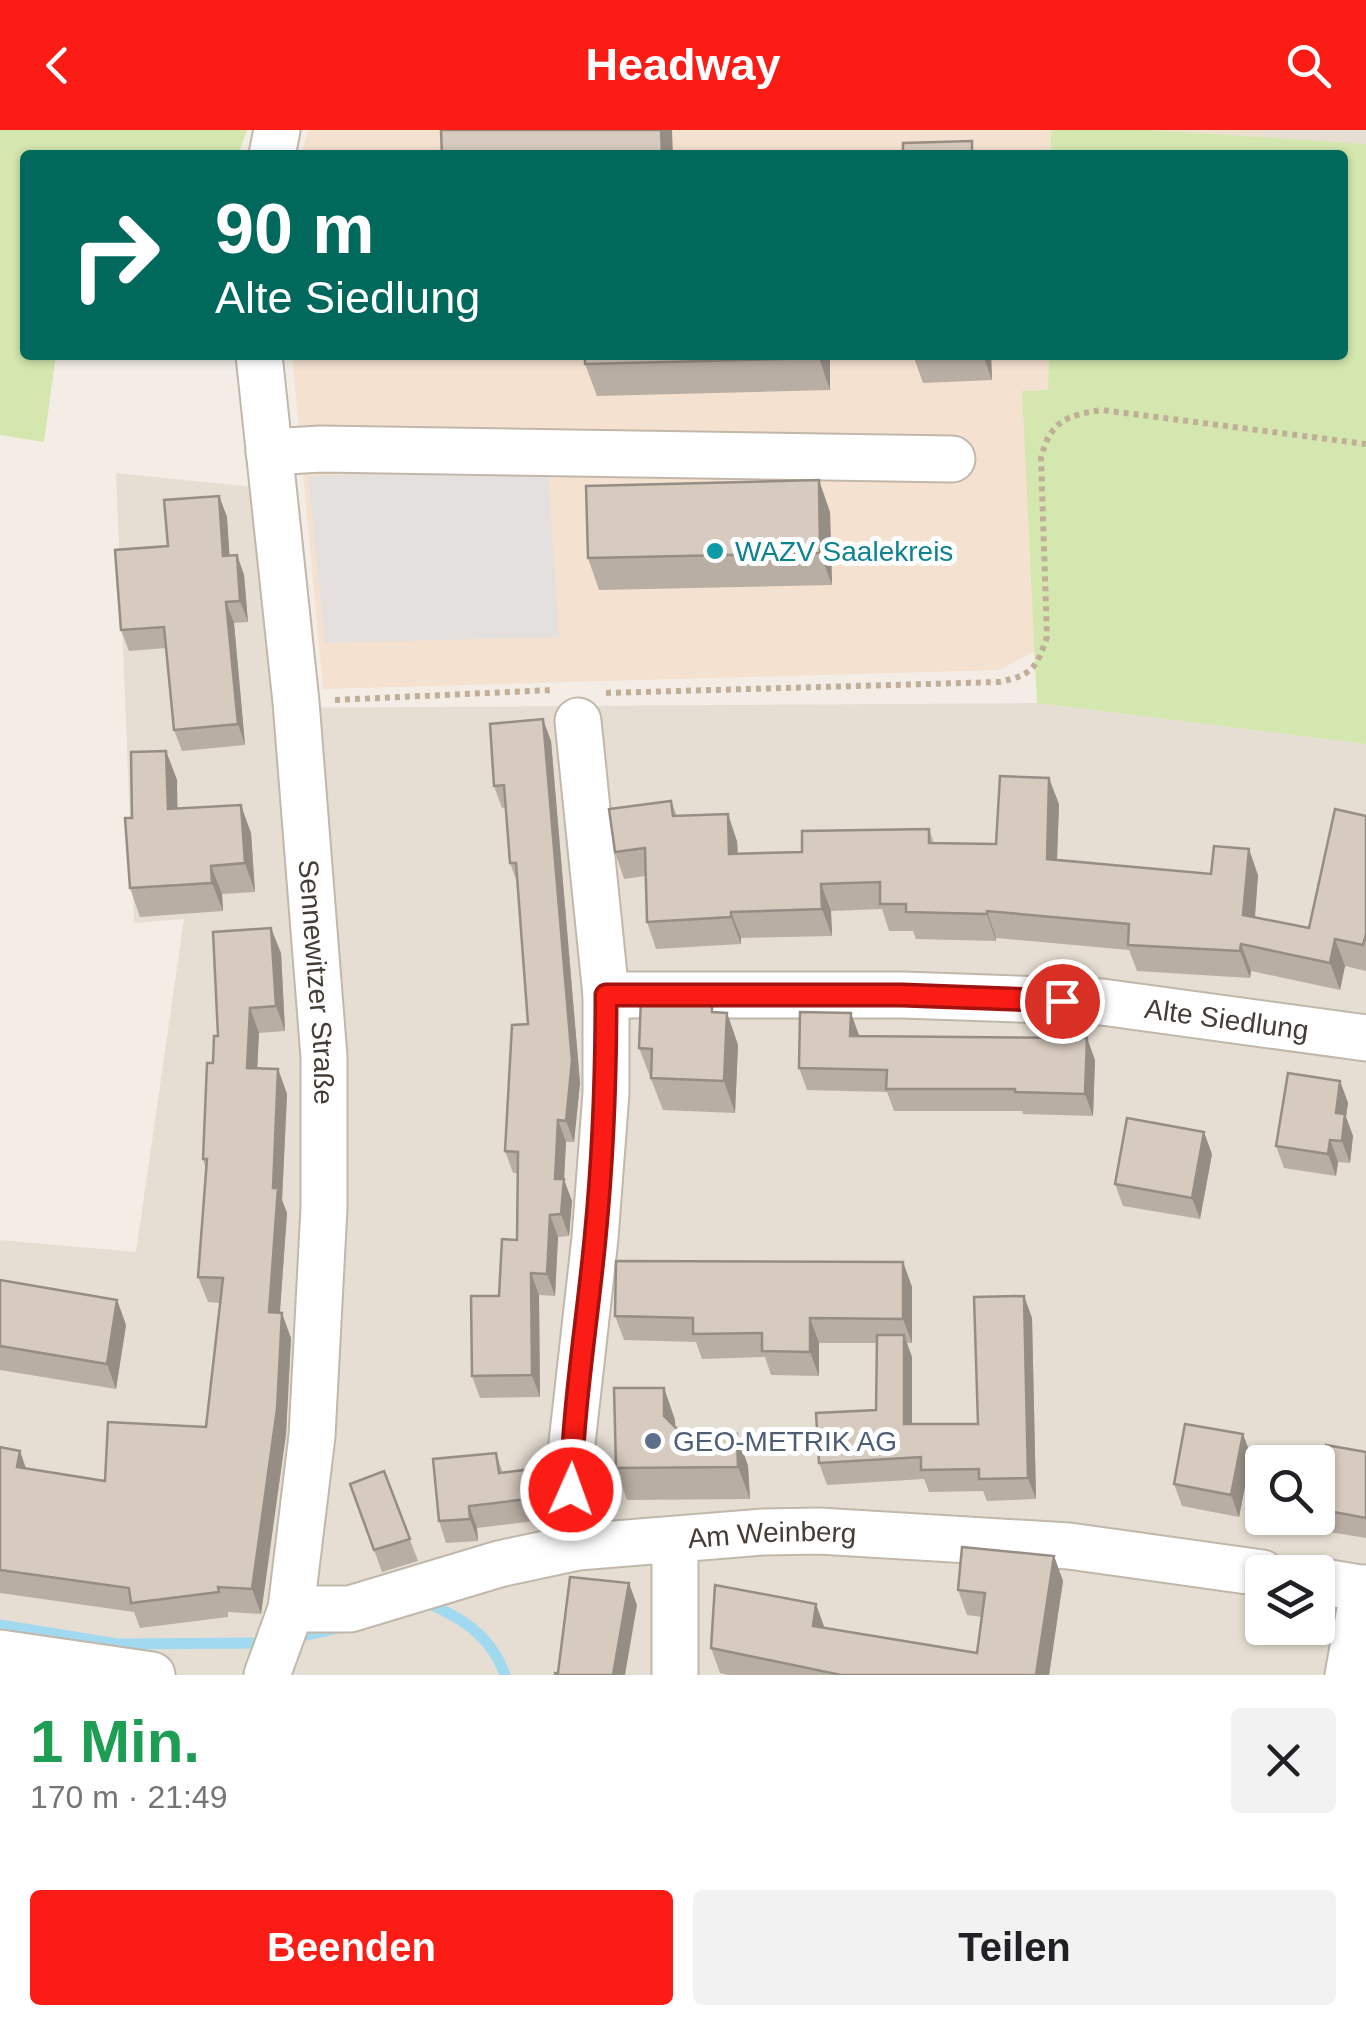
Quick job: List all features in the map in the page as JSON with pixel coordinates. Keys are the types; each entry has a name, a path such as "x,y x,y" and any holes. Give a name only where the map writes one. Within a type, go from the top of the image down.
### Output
{"street":[{"name":"Sennewitzer Straße","path":"260,360 296,702 324,1057 324,1208 312,1436 286,1620 267,1674"},
{"path":"270,452 320,449 952,459"},
{"path":"578,721 606,995 606,1094 595,1238 572,1443 571,1490 578,1547"},
{"name":"Alte Siedlung","path":"606,995 902,995 1102,1002 1366,1038"},
{"name":"Am Weinberg","path":"286,1620 350,1609 499,1564 578,1547 764,1532 1069,1546 1245,1570"},
{"path":"675,1675 676,1540"},
{"path":"1335,1584 1365,1589 1348,1675"},
{"path":"0,1653 152,1675"}],"path":[{"path":"578,721 589,702 611,690 999,682 1023,677 1038,662 1046,637 1041,458 1046,440 1058,424 1074,414 1102,410 1366,444"},
{"path":"296,702 560,690 572,696 578,721"}],"shaded area":[{"path":"308,130 1051,130 1051,150 303,150"},
{"path":"1150,130 1264,130 1263,138"},
{"path":"1264,130 1366,130 1366,144 1263,138"},
{"path":"292,360 1049,360 1048,390 1022,391 1035,651 999,670 323,689"},
{"path":"116,473 254,487 278,708 1037,703 1366,744 1366,1675 0,1675 0,1240 136,1252 184,919 134,923"},
{"path":"548,473 559,637 325,643 308,476"}],"green space":[{"path":"0,130 247,130 240,150 20,150 20,360 55,360 44,442 0,435"},
{"path":"1051,130 1150,130 1366,144 1366,744 1037,703 1022,391 1048,390 1049,360 1348,360 1348,150 1051,150"}],"building":[{"path":"441,130 661,130 662,150 442,150"},
{"path":"972,141 972,150 903,150 903,143"},
{"path":"585,360 741,360 585,364"},
{"path":"819,480 820,553 588,558 586,486"},
{"path":"219,496 223,556 237,555 240,601 226,602 238,724 174,730 164,627 121,630 115,550 168,546 164,500"},
{"path":"543,719 572,1061 566,1121 558,1120 555,1179 564,1179 561,1214 550,1215 547,1274 531,1273 532,1375 472,1376 471,1296 499,1296 502,1239 517,1240 518,1152 505,1151 512,1025 528,1024 516,863 510,863 504,785 494,786 490,724"},
{"path":"166,751 168,809 241,805 245,863 211,866 212,883 130,888 125,818 132,818 131,752"},
{"path":"1000,776 1049,778 1047,859 1211,874 1214,846 1249,849 1243,915 1309,928 1335,809 1366,816 1363,945 1335,939 1330,963 1241,944 1240,951 1128,945 1129,924 987,911 906,912 906,904 880,904 880,882 821,884 822,909 731,912 731,917 647,922 645,848 615,852 609,809 671,801 673,816 728,814 729,854 802,852 802,831 929,829 929,843 996,844"},
{"path":"271,928 276,1006 250,1008 247,1068 278,1069 273,1188 278,1188 269,1312 282,1313 277,1409 252,1589 218,1587 219,1592 131,1603 129,1588 0,1570 0,1447 20,1451 17,1467 105,1481 108,1422 206,1427 223,1278 198,1277 207,1159 203,1159 207,1063 213,1063 214,1036 218,1036 213,932"},
{"path":"641,998 712,1001 712,1012 727,1013 724,1081 651,1078 652,1049 639,1048"},
{"path":"800,1012 851,1013 850,1036 1087,1038 1085,1094 1015,1089 886,1089 887,1070 799,1068"},
{"path":"1288,1073 1340,1081 1336,1113 1345,1114 1342,1141 1330,1140 1328,1154 1276,1146"},
{"path":"1127,1118 1204,1132 1192,1198 1115,1184"},
{"path":"616,1261 903,1262 903,1319 810,1318 810,1352 762,1351 762,1333 693,1334 693,1318 615,1316"},
{"path":"0,1280 117,1300 107,1364 0,1346"},
{"path":"1024,1296 1028,1478 979,1479 979,1469 921,1470 921,1457 819,1463 816,1413 876,1410 877,1335 904,1335 904,1424 978,1424 974,1297"},
{"path":"614,1388 664,1388 664,1416 680,1432 737,1434 738,1467 616,1468"},
{"path":"1185,1424 1243,1434 1231,1495 1174,1484"},
{"path":"1335,1447 1366,1452 1366,1518 1335,1512"},
{"path":"496,1453 499,1473 524,1470 528,1499 469,1506 470,1519 439,1521 433,1459"},
{"path":"384,1471 410,1539 374,1550 350,1484"},
{"path":"962,1547 1054,1556 1036,1675 841,1675 711,1648 715,1585 816,1604 813,1626 977,1653 985,1593 958,1590"},
{"path":"570,1577 629,1583 613,1675 555,1675"}],"waterway":[{"path":"423,1601 450,1614 483,1638 505,1675"},
{"path":"0,1625 117,1644 265,1643"},
{"path":"293,1638 339,1628"}],"place":[{"name":"WAZV Saalekreis","path":"715,551"},
{"name":"GEO-METRIK AG","path":"653,1441"}],"route":[{"path":"571,1490 572,1443 595,1238 606,1094 606,995 902,995 1062,1001"}]}
